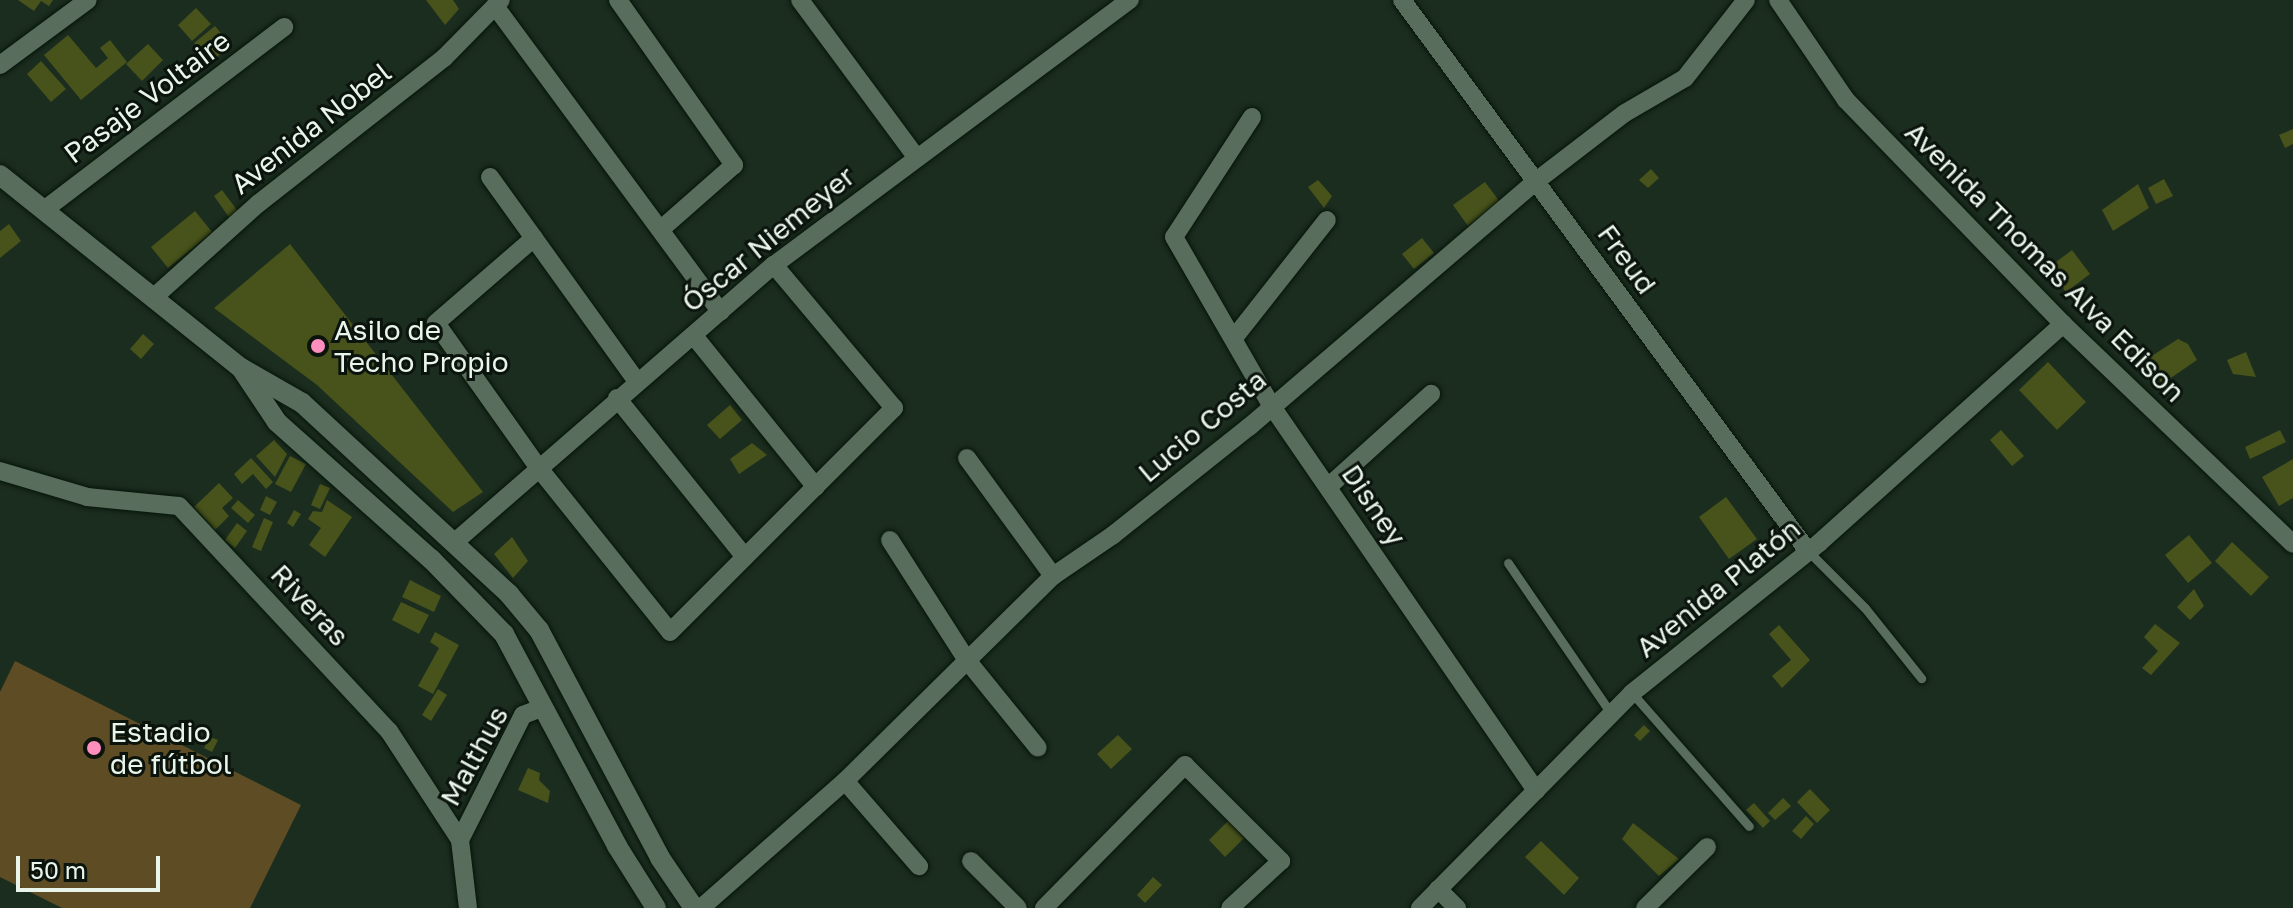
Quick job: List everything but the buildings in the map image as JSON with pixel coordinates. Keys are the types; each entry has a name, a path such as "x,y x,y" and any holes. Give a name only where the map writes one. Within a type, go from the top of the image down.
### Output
{"street":[{"path":"0,65 88,0"},
{"path":"618,0 734,165 660,230"},
{"path":"800,0 916,157"},
{"name":"Óscar Niemeyer","path":"456,541 636,380 694,336 774,265 1130,0"},
{"name":"Freud","path":"1402,0 1807,550"},
{"name":"Lucio Costa","path":"701,908 845,781 1053,576 1113,535 1535,182 1625,113 1685,78 1746,0"},
{"name":"Avenida Thomas Alva Edison","path":"1778,0 1846,100 2063,324 2293,544"},
{"path":"498,3 721,312"},
{"name":"Avenida Nobel","path":"153,298 259,203 444,58 498,3"},
{"name":"Pasaje Voltaire","path":"44,210 284,27"},
{"name":"Disney","path":"1252,117 1175,230 1177,243 1271,405 1536,791"},
{"path":"0,175 241,368 302,403 456,541 539,630 660,858 694,908"},
{"path":"490,177 636,380"},
{"path":"1234,338 1327,220"},
{"path":"534,238 436,323 538,467 670,632 894,408 774,265"},
{"name":"Avenida Platón","path":"1420,908 1632,693 1807,550 2063,324"},
{"path":"694,336 816,487"},
{"path":"241,368 277,422 431,559 504,634 617,846 656,908"},
{"path":"1328,487 1431,394"},
{"path":"617,398 745,557"},
{"path":"967,458 1053,576"},
{"name":"Riveras","path":"0,471 87,497 179,506 389,731 460,840 468,908"},
{"path":"890,540 966,659 1038,748"},
{"name":"Malthus","path":"460,840 523,715 544,707"},
{"path":"1044,908 1185,765 1281,861 1230,908"},
{"path":"845,781 919,866"},
{"path":"1645,908 1707,847"},
{"path":"971,861 1018,908"},
{"path":"1438,889 1457,908"}],"lane":[{"path":"1807,550 1865,608 1921,678"},
{"path":"1508,563 1612,715"},
{"path":"1632,693 1749,826"}],"shaded area":[{"name":"Estadio de fútbol","path":"15,661 301,805 250,908 62,908 0,877 0,692"}],"place":[{"name":"Asilo de Techo Propio","path":"318,346"},
{"name":"Estadio de fútbol","path":"94,748"}]}
